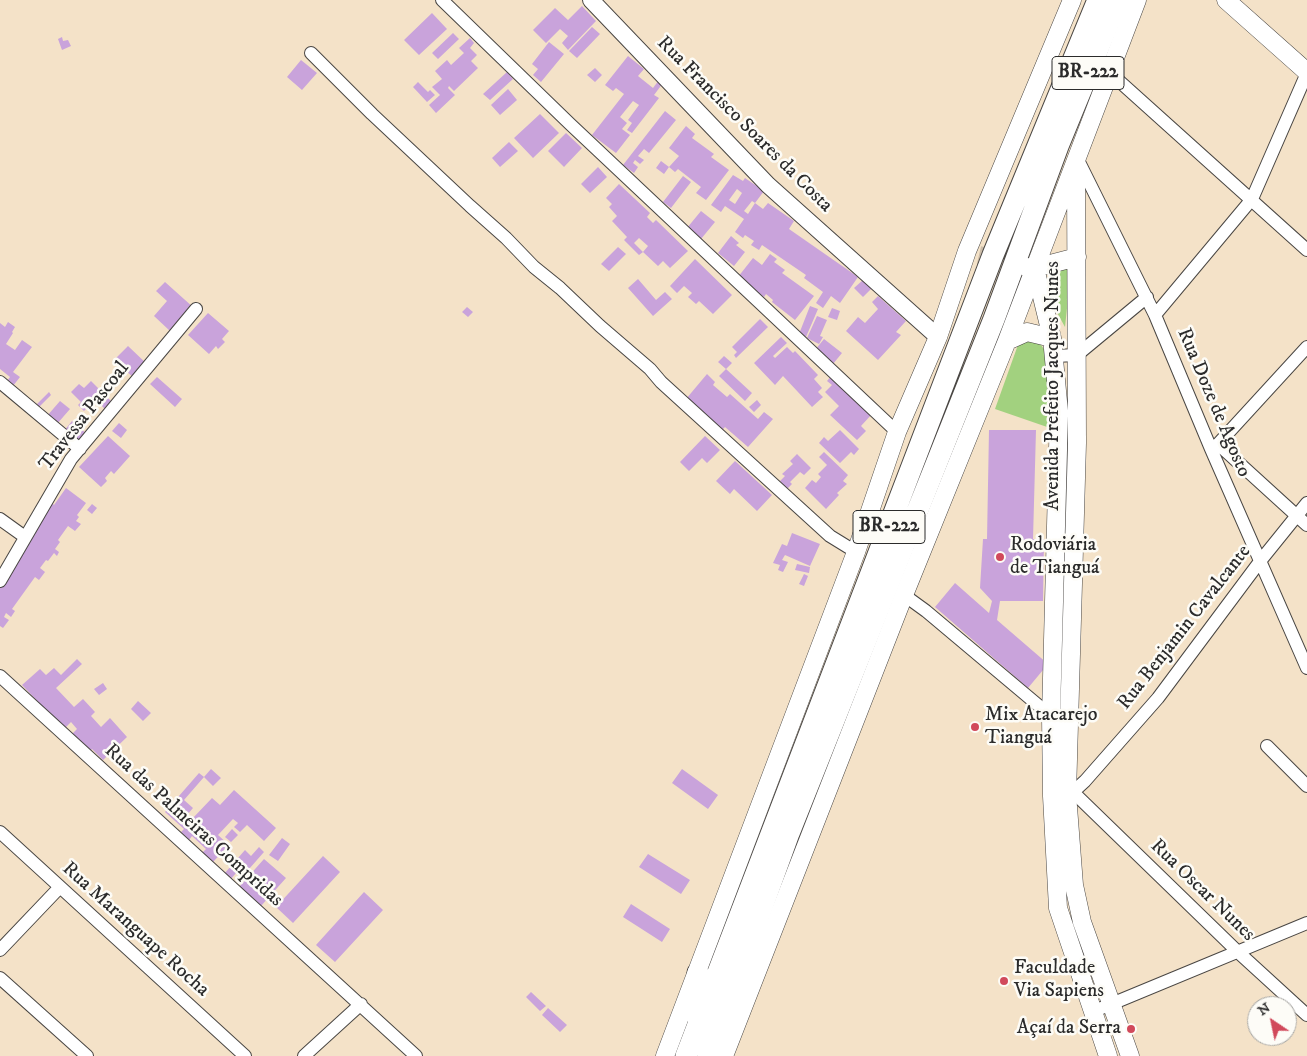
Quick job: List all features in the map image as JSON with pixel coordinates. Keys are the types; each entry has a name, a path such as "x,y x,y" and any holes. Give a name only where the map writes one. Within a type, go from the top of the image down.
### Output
{"highway":[{"name":"BR-222","path":"686,1056 993,255 1098,0"},
{"name":"BR-222","path":"708,1056 789,833 994,319 1058,146 1118,0"},
{"path":"696,1032 698,973"},
{"path":"720,1056 726,1005"}],"main road":[{"name":"BR-222","path":"938,337 1072,0"},
{"name":"BR-222","path":"724,1056 904,595 1007,341 1030,267 1076,157 1137,0"},
{"path":"1226,0 1307,72"},
{"name":"Avenida Prefeito Jacques Nunes","path":"1076,157 1076,475 1069,717 1058,908 1108,1056"},
{"path":"1030,267 1076,257"},
{"name":"Avenida Prefeito Jacques Nunes","path":"1030,267 1052,338 1059,412 1051,716 1064,794 1074,884 1082,922 1130,1056"},
{"path":"1007,341 1027,332 1052,338"},
{"path":"665,1056 856,552 897,432 938,337"},
{"path":"1059,412 1077,412"},
{"path":"1058,474 1076,475"},
{"path":"1056,533 1074,534"},
{"path":"1054,594 1073,594"},
{"path":"1053,657 1071,658"}],"street":[{"path":"442,0 570,124 897,432"},
{"name":"Rua Francisco Soares da Costa","path":"591,0 768,185 938,337"},
{"path":"311,53 378,121 506,238 534,267 650,369 661,382 830,536 856,552"},
{"path":"1109,72 1307,250"},
{"path":"1155,315 1252,199 1307,72"},
{"name":"Rua Doze de Agosto","path":"1076,157 1147,297 1215,447 1307,668"},
{"path":"1054,356 1077,355 1147,297"},
{"name":"Travessa Pascoal","path":"0,581 71,459 196,309"},
{"path":"1307,347 1215,447 1307,525"},
{"path":"0,382 80,449"},
{"name":"Rua Benjamin Cavalcante","path":"1064,794 1085,781 1158,698 1261,560 1307,502"},
{"path":"0,519 25,537"},
{"path":"904,595 926,611 1051,716 1069,717"},
{"name":"Rua das Palmeiras Compridas","path":"0,676 416,1056"},
{"path":"1267,746 1307,786"},
{"name":"Rua Oscar Nunes","path":"1064,794 1307,1015"},
{"name":"Rua Maranguape Rocha","path":"0,832 245,1056"},
{"path":"0,950 60,887"},
{"path":"1092,1012 1307,923"},
{"path":"0,978 87,1056"},
{"path":"304,1056 361,1004"}],"green space":[{"path":"1072,261 1065,327 1044,289 1053,268"},
{"path":"1019,342 1039,342 1048,355 1050,428 995,409"}],"building":[{"path":"582,6 596,21 568,50 562,43 568,36 560,29 546,43 533,30 555,8 568,20"},
{"path":"432,13 447,29 419,55 404,40"},
{"path":"592,27 600,34 577,58 569,51"},
{"path":"453,33 459,39 438,59 432,53"},
{"path":"62,37 63,41 68,40 71,46 62,50 58,39"},
{"path":"470,38 474,43 470,48 477,55 471,61 478,68 454,91 449,86 448,88 455,95 436,113 429,105 440,95 432,87 442,79 435,71 447,60 451,65 464,53 459,48"},
{"path":"549,42 564,54 541,82 533,75 538,69 532,64"},
{"path":"628,56 644,69 638,76 653,88 659,80 663,83 654,95 659,98 632,133 627,130 632,123 628,120 639,105 633,101 620,117 627,123 622,129 630,135 616,153 592,135 624,94 616,88 613,91 605,85"},
{"path":"301,60 317,73 302,90 287,77"},
{"path":"595,68 602,75 595,82 587,75"},
{"path":"507,72 513,79 490,100 483,94"},
{"path":"418,82 428,92 430,90 435,95 427,102 413,87"},
{"path":"508,89 517,100 500,115 491,105"},
{"path":"665,111 676,120 649,153 644,149 638,156 644,160 640,164 635,160 633,163 638,167 634,173 623,165"},
{"path":"540,114 559,133 533,158 514,138"},
{"path":"686,126 695,134 692,138 714,154 711,157 729,170 706,200 696,193 701,187 678,169 675,172 669,167 679,156 669,148"},
{"path":"566,133 582,148 564,167 548,151"},
{"path":"509,142 518,151 500,167 492,158"},
{"path":"661,161 669,167 664,174 656,168"},
{"path":"598,167 607,177 590,193 581,184"},
{"path":"733,175 743,181 745,178 764,191 755,203 763,209 768,203 794,221 789,229 858,277 840,303 831,296 823,308 816,303 823,292 804,278 806,275 762,245 759,250 751,245 754,241 745,235 743,238 735,232 744,219 725,206 721,212 711,205","holes":["737,189 742,193 735,204 729,200","752,201 755,203 748,214 744,211"]},
{"path":"683,176 691,182 671,208 663,202"},
{"path":"619,184 650,213 647,217 653,223 656,220 688,251 670,268 663,261 658,266 643,252 639,255 624,240 627,237 612,221 617,216 609,207 612,204 606,198","holes":["639,238 648,246 643,252 634,243"]},
{"path":"701,211 715,222 701,239 687,228"},
{"path":"731,236 739,243 736,245 745,252 734,266 718,253"},
{"path":"618,247 626,254 609,271 601,264"},
{"path":"770,254 777,259 774,262 785,270 782,273 814,296 795,320 772,302 773,300 766,294 764,297 738,277 753,258 762,265"},
{"path":"695,259 732,295 713,314 699,301 696,304 688,297 692,293 684,286 677,293 670,286"},
{"path":"638,279 656,300 665,292 672,299 653,316 628,288"},
{"path":"863,280 872,288 863,297 854,288"},
{"path":"165,282 194,308 183,316 170,331 154,316 167,301 156,291"},
{"path":"878,296 906,321 896,332 901,335 878,360 846,331 858,317 865,323 878,309 872,302"},
{"path":"810,306 818,309 806,337 799,334"},
{"path":"467,307 473,312 468,317 462,312"},
{"path":"832,308 840,311 837,320 828,317"},
{"path":"208,313 229,331 222,339 225,342 218,349 216,346 209,354 188,335"},
{"path":"817,316 827,320 820,336 823,337 819,344 807,338"},
{"path":"760,319 768,327 736,358 734,355 737,352 732,347"},
{"path":"8,322 15,327 6,344 15,350 22,340 32,347 13,372 20,377 13,386 7,381 10,377 0,369 0,323 5,327"},
{"path":"781,337 787,343 773,356 775,358 787,347 793,353 795,351 818,375 814,379 822,388 818,392 823,397 812,407 783,376 775,385 754,363"},
{"path":"824,339 842,353 833,364 815,350"},
{"path":"128,346 148,365 135,379 114,360"},
{"path":"724,356 732,363 726,369 718,362"},
{"path":"726,369 752,393 745,401 719,376"},
{"path":"707,374 715,382 713,385 727,397 730,394 758,419 764,412 773,419 748,447 725,427 722,430 686,399"},
{"path":"832,375 872,414 861,426 866,431 857,440 830,415 839,406 825,392 832,385 827,381"},
{"path":"157,377 182,399 175,407 150,384"},
{"path":"91,381 114,404 107,411 95,399 84,411 78,405 81,402 71,392 79,384 84,388"},
{"path":"49,392 51,395 39,407 37,404"},
{"path":"757,400 761,405 754,412 749,407"},
{"path":"60,401 70,409 57,424 47,416"},
{"path":"72,421 88,435 81,444 64,431"},
{"path":"119,423 127,430 121,438 112,431"},
{"path":"840,430 859,449 854,455 851,452 840,463 819,443 824,437 828,441"},
{"path":"989,430 1036,430 1033,539 1044,539 1043,601 1000,601 997,620 1048,664 1028,688 935,607 955,583 989,613 992,601 980,588 983,539 987,539"},
{"path":"108,436 130,456 114,474 111,471 105,478 107,481 101,487 79,467"},
{"path":"705,436 720,450 707,463 702,458 689,471 680,462"},
{"path":"824,452 848,475 843,481 847,484 837,493 839,495 826,509 805,488 812,480 816,483 821,477 818,474 827,465 819,457"},
{"path":"797,454 811,468 804,475 800,472 790,482 792,484 787,489 780,481 785,476 782,474 793,464 790,461"},
{"path":"735,461 772,495 757,511 734,489 730,494 716,481"},
{"path":"66,488 86,503 77,515 79,517 76,521 81,524 75,531 68,526 58,540 60,542 55,549 59,552 57,556 54,553 48,561 46,560 40,568 45,572 39,580 35,577 12,609 15,611 11,617 6,613 4,617 9,620 3,628 0,626 0,583 52,503 54,505"},
{"path":"92,504 97,508 92,514 87,510"},
{"path":"792,533 820,544 810,566 785,555 782,560 788,562 783,572 778,570 780,565 773,563 782,544 787,546"},
{"path":"797,564 810,567 809,573 795,570"},
{"path":"804,574 808,576 804,586 799,584"},
{"path":"77,659 82,664 56,688 74,707 83,699 95,712 91,716 101,727 110,718 127,737 103,760 92,749 90,752 72,734 77,729 71,722 64,729 22,685 40,669 46,675 54,668 61,675"},
{"path":"103,683 107,689 99,695 94,689"},
{"path":"138,701 151,713 143,721 131,709"},
{"path":"211,769 221,778 213,786 204,777"},
{"path":"682,769 718,795 708,809 672,783"},
{"path":"199,773 204,777 184,800 193,808 187,815 192,819 212,798 220,805 234,790 276,828 264,841 247,825 240,832 234,827 238,823 233,819 218,835 229,845 213,862 202,853 206,849 192,836 189,840 181,832 184,829 165,812"},
{"path":"232,829 238,835 231,842 225,837"},
{"path":"282,838 290,844 278,861 269,855"},
{"path":"259,847 264,852 242,877 237,872 230,880 224,874 245,850 251,856"},
{"path":"648,854 690,880 681,894 639,867"},
{"path":"323,856 340,872 293,923 276,907"},
{"path":"264,859 286,878 261,906 239,887"},
{"path":"364,892 383,910 335,962 316,945"},
{"path":"631,904 670,929 662,942 623,917"},
{"path":"531,992 546,1006 540,1011 526,997"},
{"path":"548,1008 567,1025 560,1032 542,1015"}],"tunnel":[{"path":"979,255 1025,266"}],"place":[{"name":"Rodoviária de Tianguá","path":"1000,557"},
{"name":"Mix Atacarejo Tianguá","path":"975,727"},
{"name":"Faculdade Via Sapiens","path":"1004,981"},
{"name":"Açaí da Serra","path":"1131,1029"}]}
